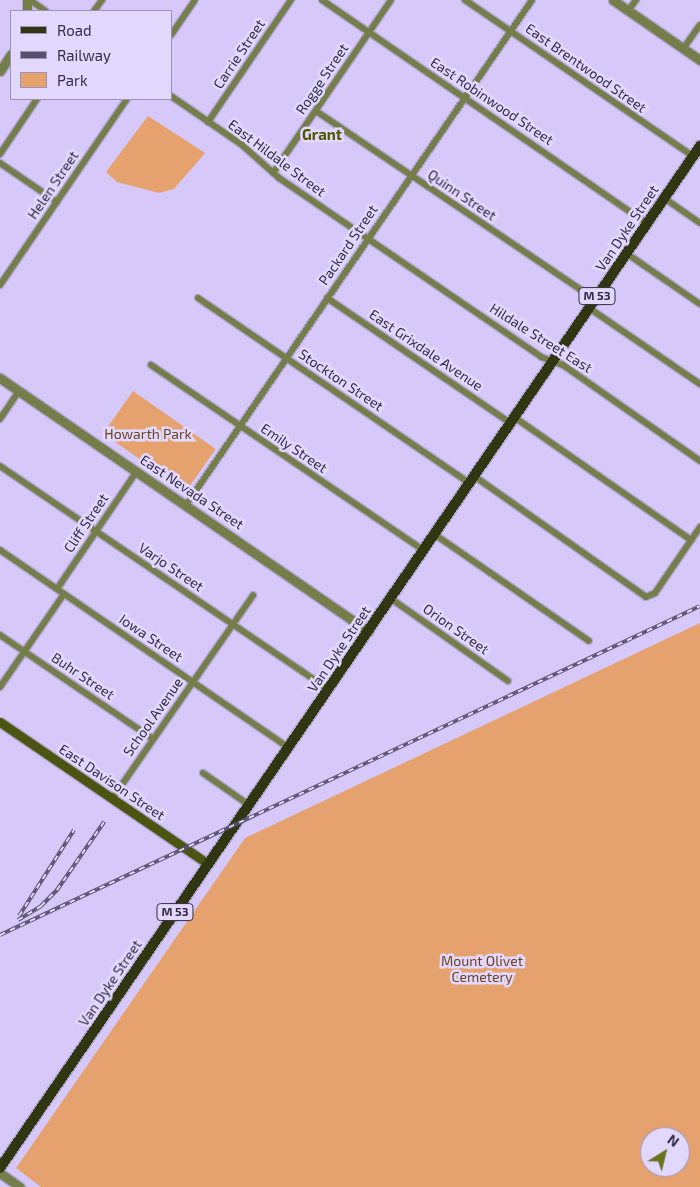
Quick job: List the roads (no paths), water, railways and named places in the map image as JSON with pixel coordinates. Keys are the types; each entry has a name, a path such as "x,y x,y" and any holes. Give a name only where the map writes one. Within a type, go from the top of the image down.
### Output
{"main road":[{"name":"Van Dyke Street","path":"0,1168 700,146"},
{"name":"East Davison Street","path":"0,722 208,864"}],"street":[{"path":"28,0 44,10"},
{"path":"172,34 195,0"},
{"name":"Carrie Street","path":"208,122 291,0"},
{"name":"East Robinwood Street","path":"322,0 647,222"},
{"name":"Rogge Street","path":"273,173 391,0"},
{"name":"East Brentwood Street","path":"465,0 693,156"},
{"name":"Packard Street","path":"186,505 532,0"},
{"path":"612,0 700,60"},
{"path":"628,11 636,0"},
{"path":"684,48 700,25"},
{"path":"0,71 10,56"},
{"name":"East Hildale Street","path":"172,97 242,145 273,173 368,239"},
{"path":"0,154 36,100"},
{"name":"Helen Street","path":"0,285 126,100"},
{"name":"Quinn Street","path":"316,110 412,175 700,384"},
{"path":"0,163 57,202"},
{"path":"664,198 700,223"},
{"name":"Hildale Street East","path":"368,239 700,461"},
{"path":"626,253 700,304"},
{"name":"Stockton Street","path":"198,298 286,358 472,479 644,596 655,593 691,540"},
{"name":"East Grixdale Avenue","path":"327,298 691,540"},
{"name":"Emily Street","path":"151,365 423,550"},
{"name":"East Nevada Street","path":"0,378 368,631"},
{"path":"0,420 19,391"},
{"name":"Varjo Street","path":"0,466 328,689"},
{"name":"Cliff Street","path":"57,589 137,471"},
{"path":"691,540 700,527"},
{"path":"434,534 589,641"},
{"name":"Iowa Street","path":"0,550 288,747"},
{"path":"0,687 64,594"},
{"name":"School Avenue","path":"112,798 253,595"},
{"name":"Orion Street","path":"390,598 508,681"},
{"name":"Buhr Street","path":"0,635 153,739"},
{"path":"203,773 248,805"},
{"path":"0,1173 20,1187"}],"railway":[{"path":"0,935 700,606"},
{"path":"18,920 41,906 57,890 104,822"},
{"path":"19,916 74,830"}],"district":[{"name":"Grant","path":"322,135"}],"park label":[{"name":"Howarth Park","path":"148,434"},
{"name":"Mount Olivet Cemetery","path":"482,970"}]}
